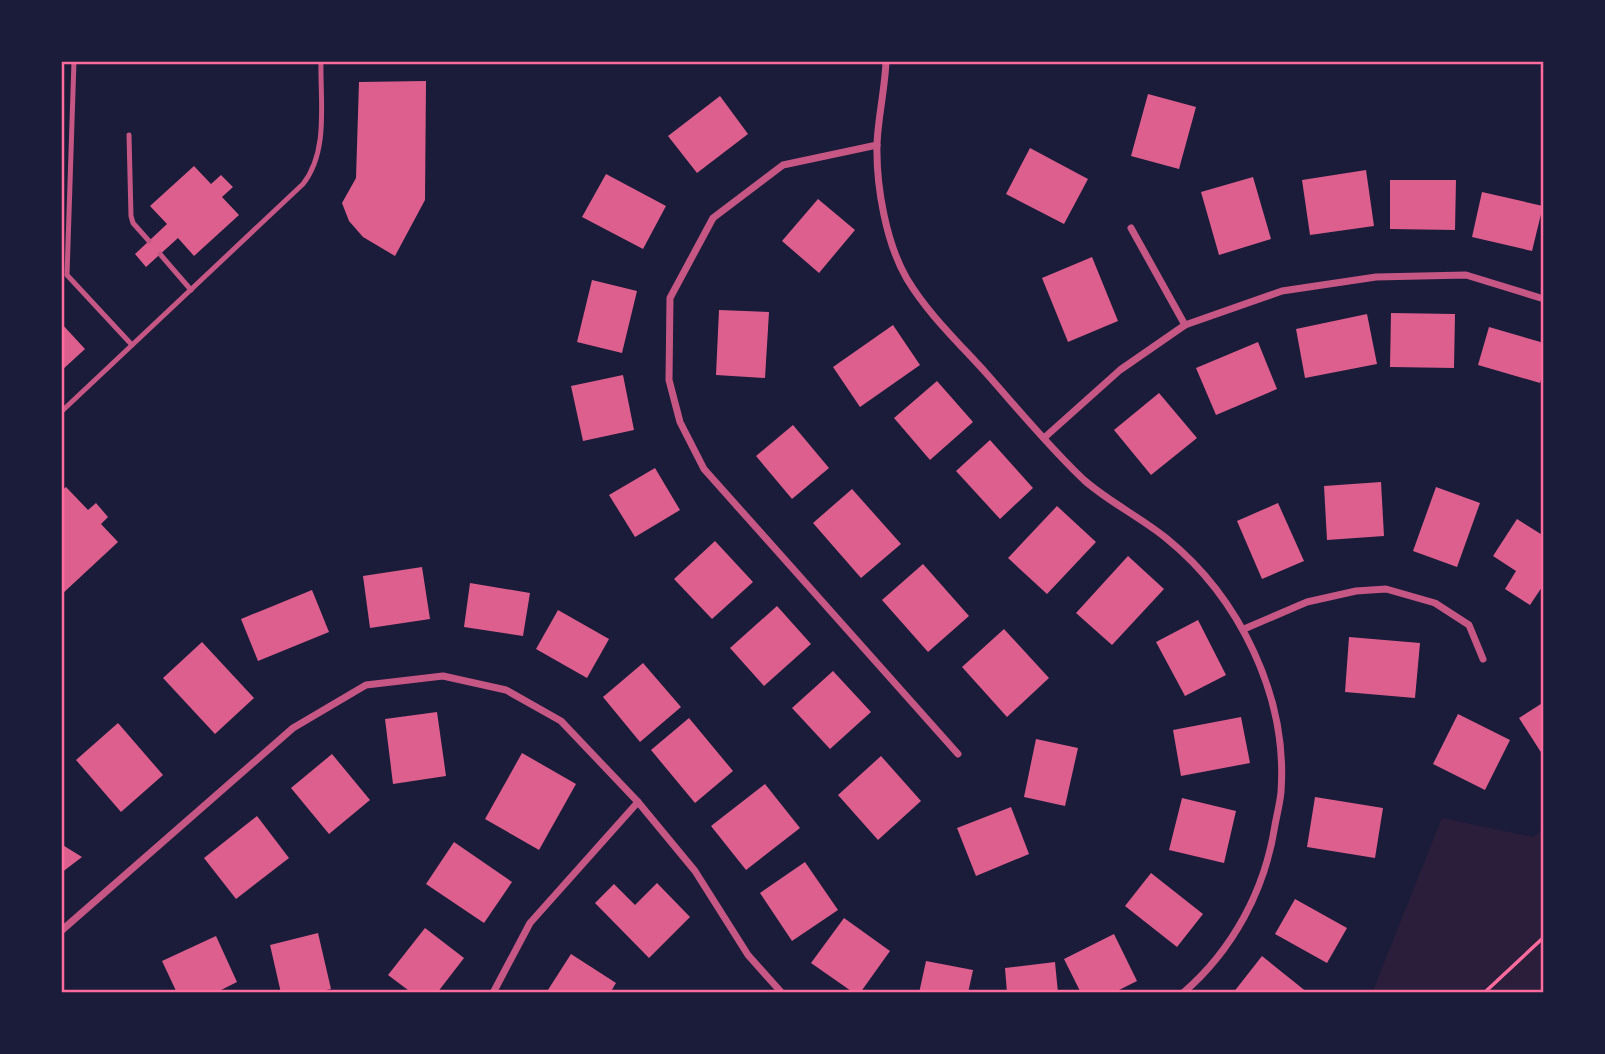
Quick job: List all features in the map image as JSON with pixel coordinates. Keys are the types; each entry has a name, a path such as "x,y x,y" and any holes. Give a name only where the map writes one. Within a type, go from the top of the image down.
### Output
{"street":[{"path":"886,62 877,145 883,220 906,278 930,310 1084,480 1117,506 1164,536 1208,579 1244,629 1272,704 1280,744 1281,792 1262,882 1242,923 1220,954 1183,993"},
{"path":"877,145 783,165 713,218 670,298 669,380 680,422 704,469 958,754"},
{"path":"1131,228 1185,325"},
{"path":"1044,438 1120,370 1185,325 1282,291 1376,277 1465,275 1544,299"},
{"path":"1244,629 1307,602 1356,590 1386,589 1435,603 1469,625 1483,659"},
{"path":"61,931 293,728 366,685 443,676 506,690 561,721 638,802 695,871 748,955 782,993"},
{"path":"493,993 530,923 638,802"}],"lane":[{"path":"74,61 64,275 132,345"},
{"path":"61,412 311,174 320,145 321,61"},
{"path":"130,135 131,216 149,242"},
{"path":"160,254 191,290"}],"path":[{"path":"1484,993 1544,937"}],"shaded area":[{"path":"1442,818 1533,837 1544,829 1544,993 1372,993"}],"building":[{"path":"426,81 425,200 395,256 363,237 349,221 342,203 356,178 359,82"},
{"path":"1148,94 1196,107 1179,169 1131,156"},
{"path":"720,96 748,134 697,173 668,136"},
{"path":"1030,148 1088,179 1064,224 1006,194"},
{"path":"194,166 211,184 221,175 233,187 222,197 239,215 194,256 178,238 146,267 135,254 167,224 150,206"},
{"path":"1366,170 1374,226 1310,235 1302,180"},
{"path":"606,174 666,206 643,249 582,217"},
{"path":"1253,177 1271,239 1219,255 1201,192"},
{"path":"1390,180 1456,180 1455,230 1390,229"},
{"path":"1482,192 1543,206 1532,251 1472,237"},
{"path":"818,199 855,230 819,273 782,241"},
{"path":"1092,257 1118,321 1068,342 1042,278"},
{"path":"592,280 637,291 622,353 577,342"},
{"path":"719,310 769,312 765,378 716,375"},
{"path":"1391,313 1455,314 1454,368 1390,367"},
{"path":"1367,314 1377,364 1305,378 1296,329"},
{"path":"61,323 85,349 61,371"},
{"path":"893,325 920,365 860,407 833,367"},
{"path":"1489,327 1544,343 1544,371 1540,383 1478,365"},
{"path":"1258,342 1277,389 1216,415 1196,368"},
{"path":"623,375 634,430 583,441 571,386"},
{"path":"937,381 973,422 930,460 894,418"},
{"path":"1159,393 1197,438 1151,475 1114,430"},
{"path":"793,425 829,468 792,499 756,456"},
{"path":"990,440 1033,488 1000,519 956,471"},
{"path":"655,468 680,510 635,537 609,495"},
{"path":"1381,482 1384,536 1327,540 1324,486"},
{"path":"66,487 88,510 96,503 108,517 101,524 118,542 61,595 61,491"},
{"path":"1436,487 1480,503 1457,567 1413,551"},
{"path":"852,489 901,544 861,578 813,523"},
{"path":"1278,503 1304,561 1262,579 1237,521"},
{"path":"1057,506 1096,542 1047,594 1008,558"},
{"path":"1517,519 1544,536 1544,584 1530,605 1505,589 1516,571 1493,556"},
{"path":"715,541 753,582 712,619 674,579"},
{"path":"1128,556 1164,589 1112,645 1076,613"},
{"path":"923,564 969,616 928,652 882,600"},
{"path":"422,567 430,619 370,628 363,576"},
{"path":"470,583 530,593 523,636 464,627"},
{"path":"312,590 329,632 258,661 241,619"},
{"path":"777,606 811,644 764,686 730,648"},
{"path":"558,610 609,639 587,678 536,649"},
{"path":"1198,620 1226,675 1185,696 1156,642"},
{"path":"1004,629 1049,678 1007,717 962,667"},
{"path":"1349,637 1420,643 1415,698 1345,692"},
{"path":"202,642 254,698 215,734 163,678"},
{"path":"643,663 681,707 640,742 603,697"},
{"path":"833,671 871,712 830,749 792,708"},
{"path":"1544,702 1544,757 1519,718"},
{"path":"437,712 446,776 393,784 385,719"},
{"path":"1458,714 1510,740 1485,790 1433,764"},
{"path":"1241,717 1250,763 1181,776 1173,730"},
{"path":"689,718 733,771 695,803 651,750"},
{"path":"118,723 163,775 121,812 76,760"},
{"path":"1036,739 1078,748 1065,806 1024,797"},
{"path":"522,753 576,784 539,850 485,819"},
{"path":"332,754 370,800 329,834 291,788"},
{"path":"881,756 921,801 878,840 838,795"},
{"path":"765,784 800,828 746,870 711,826"},
{"path":"1315,797 1383,808 1375,858 1307,847"},
{"path":"1182,798 1236,811 1224,863 1169,850"},
{"path":"1011,807 1029,854 976,876 957,828"},
{"path":"257,816 289,858 236,899 204,858"},
{"path":"454,842 512,882 484,923 426,884"},
{"path":"61,844 82,857 61,873"},
{"path":"805,862 838,910 792,941 760,893"},
{"path":"1151,873 1203,914 1177,947 1125,906"},
{"path":"657,883 690,917 649,958 595,903 614,884 635,905"},
{"path":"1295,899 1347,928 1327,963 1275,934"},
{"path":"844,918 890,951 860,993 854,993 811,963"},
{"path":"425,928 464,958 437,993 412,993 388,975"},
{"path":"318,933 331,989 313,993 281,993 270,945"},
{"path":"1114,934 1137,981 1113,993 1081,993 1064,959"},
{"path":"216,936 237,982 215,993 177,993 162,961"},
{"path":"571,954 616,983 610,993 546,993"},
{"path":"1262,956 1308,993 1233,993"},
{"path":"926,961 973,970 968,993 919,993"},
{"path":"1055,962 1058,993 1007,993 1005,968"}]}
